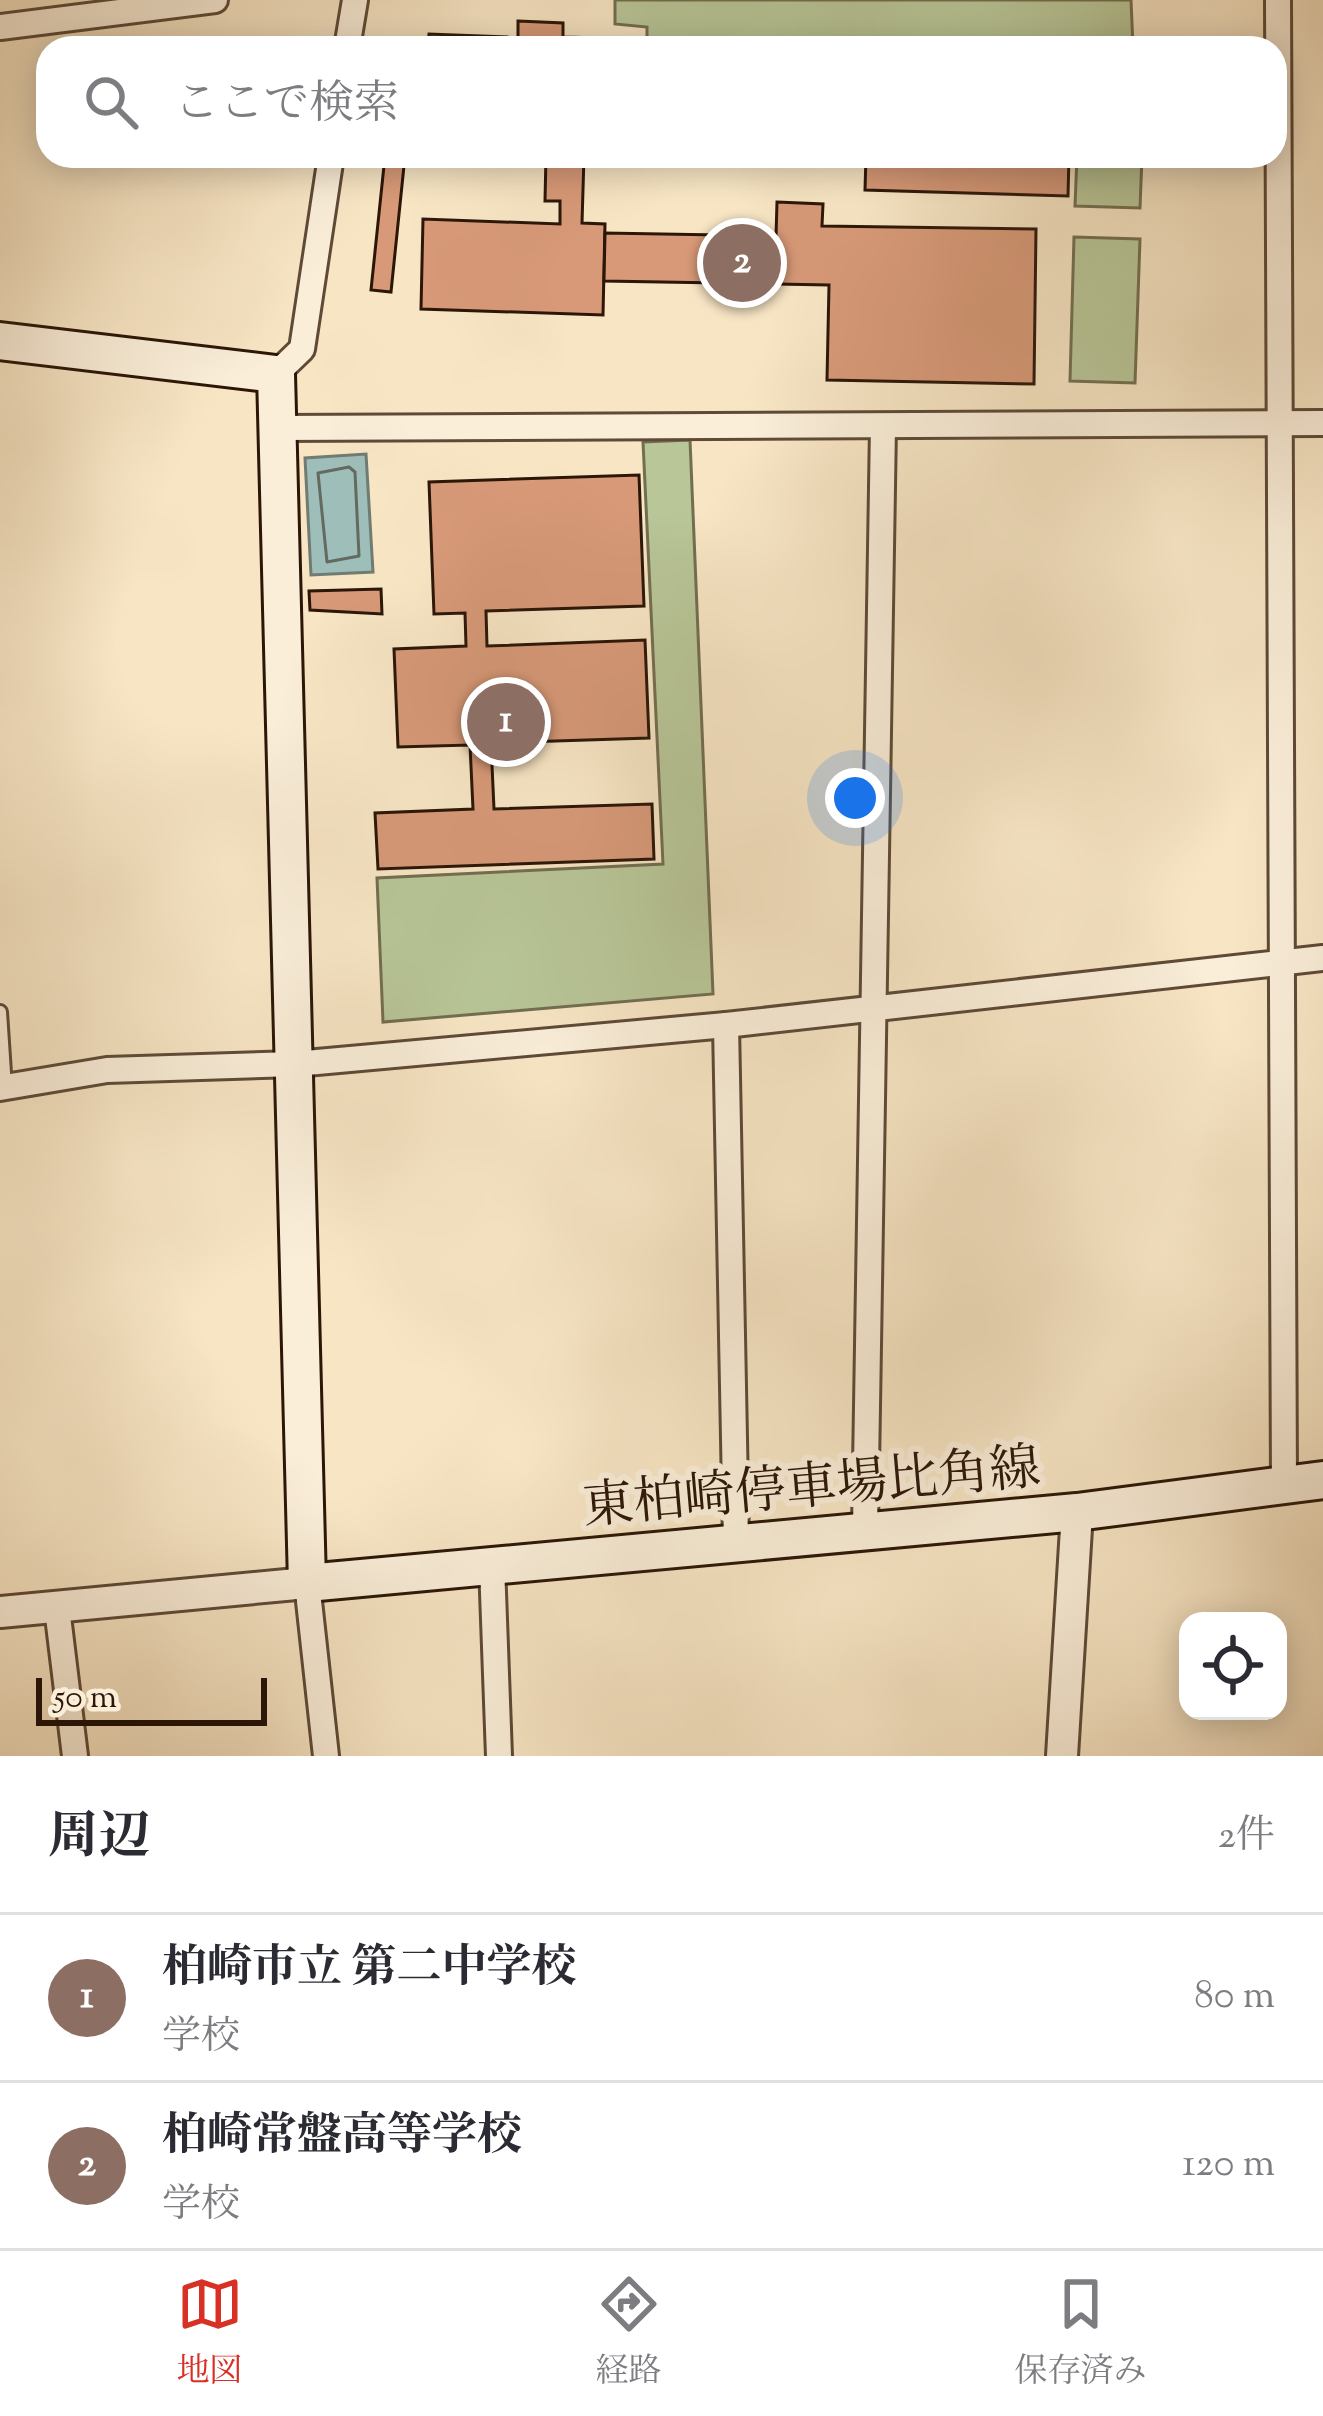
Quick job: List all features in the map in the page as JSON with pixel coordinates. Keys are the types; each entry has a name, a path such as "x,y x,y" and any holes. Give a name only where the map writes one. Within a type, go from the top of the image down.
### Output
{"main road":[{"path":"0,341 276,374 307,1583"},
{"name":"東柏崎停車場比角線","path":"307,1583 1078,1512 1323,1480"}],"street":[{"path":"0,27 214,0"},
{"path":"349,36 355,0"},
{"path":"1278,0 1278,36"},
{"path":"276,374 302,349 329,168"},
{"path":"1280,168 1284,1487"},
{"path":"276,428 1323,423"},
{"path":"865,1529 884,426"},
{"path":"3,1088 107,1070 295,1064 726,1025 1323,958"},
{"path":"726,1025 736,1541"},
{"path":"1062,1756 1078,1512"},
{"path":"492,1565 499,1756"},
{"path":"0,1612 307,1583 326,1756"},
{"path":"57,1608 74,1756"}],"lane":[{"path":"0,1012 3,1088"}],"green space":[{"path":"615,0 1131,0 1133,36 647,36 647,27 615,24"},
{"path":"1077,168 1142,168 1140,208 1075,206"},
{"path":"1074,237 1140,239 1135,383 1070,381"},
{"path":"690,440 713,994 383,1022 377,878 663,864 643,442"}],"water":[{"path":"366,454 373,572 311,575 305,458"}],"building":[{"path":"518,21 563,23 563,36 518,36"},
{"path":"384,168 404,168 391,292 371,290"},
{"path":"546,168 584,168 582,223 605,224 603,315 421,309 423,219 560,224 560,201 545,201"},
{"path":"866,168 1069,168 1068,196 865,190"},
{"path":"777,202 823,204 822,226 1036,229 1034,384 827,380 829,285 604,281 605,233 776,236"},
{"path":"639,475 644,606 486,611 487,646 645,640 649,738 491,743 494,809 652,804 654,859 378,869 375,813 473,809 470,745 398,747 394,649 466,646 465,613 434,614 429,482"},
{"path":"381,589 382,614 310,610 309,591"}],"place":[{"name":"柏崎常盤高等学校","path":"742,263"},
{"name":"柏崎市立 第二中学校","path":"506,722"}]}
